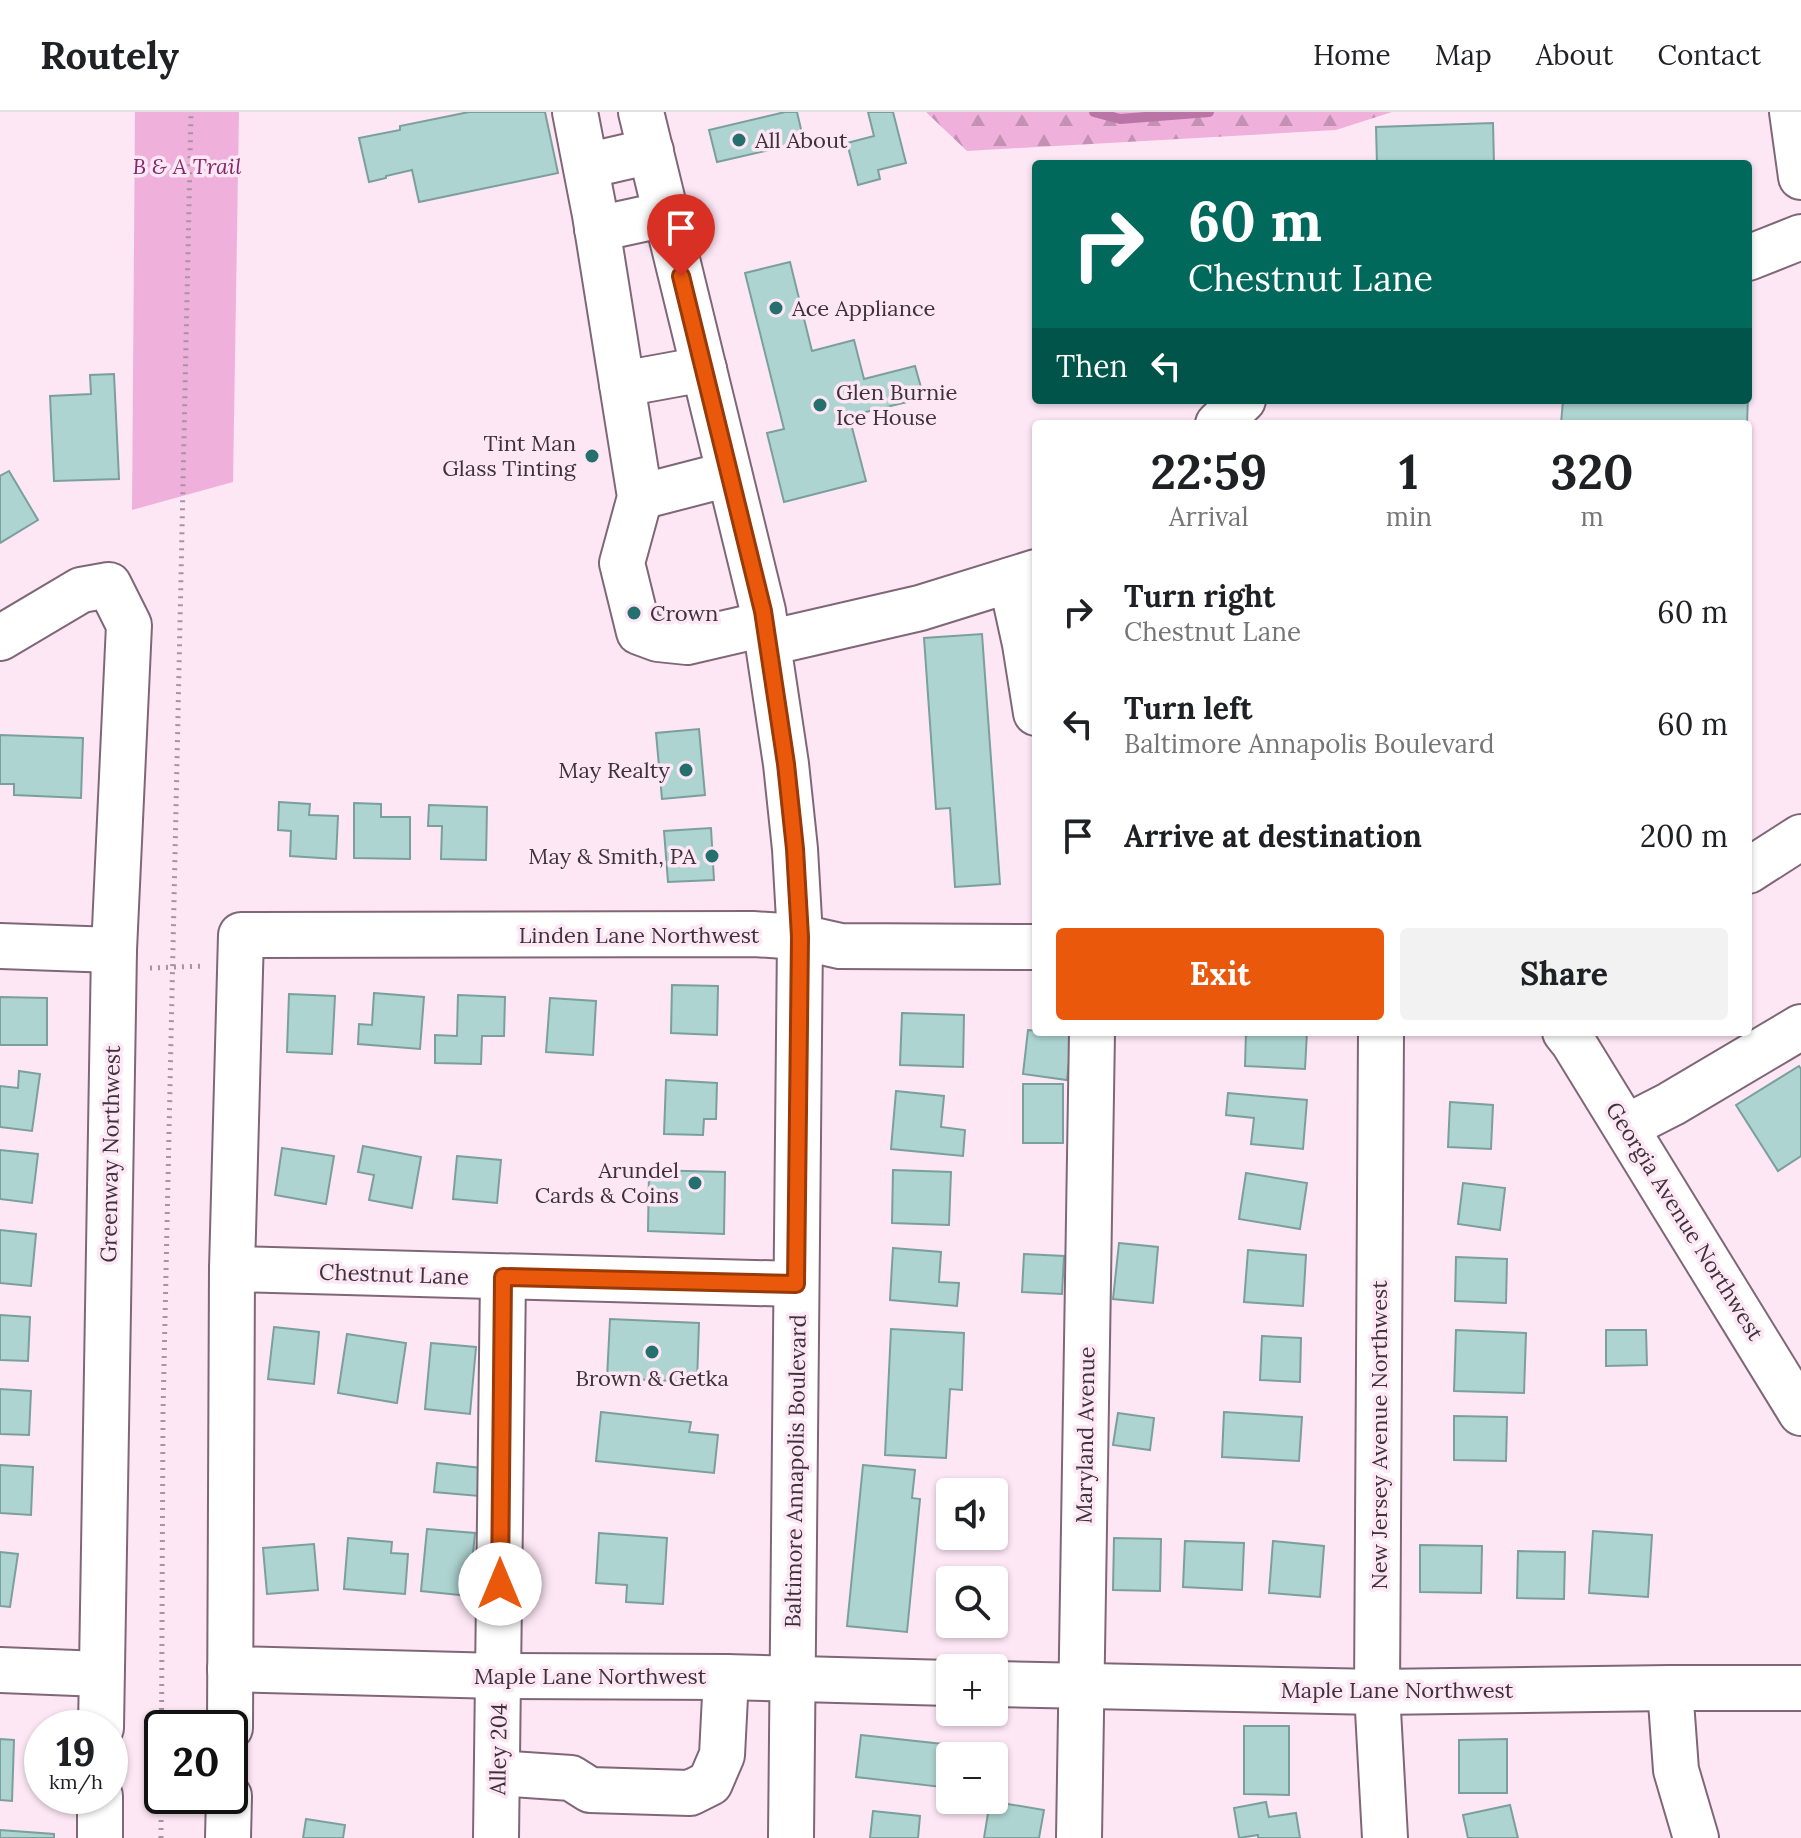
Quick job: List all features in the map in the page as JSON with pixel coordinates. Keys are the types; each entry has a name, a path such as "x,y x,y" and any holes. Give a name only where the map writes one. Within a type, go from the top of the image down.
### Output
{"street":[{"path":"575,112 640,497 622,563 639,632 658,639 687,642 766,634 920,608 1024,576 1025,644 1032,688"},
{"path":"1792,112 1801,177"},
{"path":"586,166 646,131"},
{"name":"Baltimore Annapolis Boulevard","path":"646,131 766,634 795,849 800,937 791,1838"},
{"path":"597,229 666,214"},
{"path":"1752,256 1801,237"},
{"path":"622,384 704,369"},
{"path":"1222,420 1239,404"},
{"path":"640,497 729,474"},
{"name":"Greenway Northwest","path":"0,638 81,590 109,585 129,625 113,960 101,1710"},
{"path":"1752,868 1801,837"},
{"name":"Linden Lane Northwest","path":"240,950 753,934 800,937 840,946 1032,947"},
{"path":"0,946 113,960"},
{"path":"230,1710 232,1269 240,950"},
{"path":"1626,1127 1801,1027"},
{"name":"Maryland Avenue","path":"1079,1838 1092,1036"},
{"name":"New Jersey Avenue Northwest","path":"1381,1036 1377,1692 1385,1838"},
{"name":"Georgia Avenue Northwest","path":"1568,1036 1801,1413"},
{"name":"Chestnut Lane","path":"232,1269 796,1284"},
{"name":"Alley 204","path":"496,1838 503,1277"},
{"name":"Maple Lane Northwest","path":"230,1669 936,1683"},
{"path":"0,1670 101,1674"},
{"path":"498,1773 571,1778 590,1790 690,1793 710,1783 722,1755 726,1677"},
{"name":"Maple Lane Northwest","path":"1008,1684 1377,1692 1801,1688"},
{"path":"1670,1688 1676,1770 1696,1838"},
{"path":"100,1814 100,1838"},
{"path":"228,1838 229,1814"}],"path":[{"path":"161,1838 163,1412 191,112"},
{"path":"113,960 173,966 240,950"}],"green space":[{"name":"B & A Trail","path":"135,112 239,112 233,482 132,510"},
{"path":"926,112 1392,112 1336,130 967,151"}],"building":[{"path":"469,112 545,112 558,173 419,202 412,170 369,182 359,138"},
{"path":"785,112 797,112 804,142 717,162 709,130"},
{"path":"868,112 893,112 906,163 878,170 880,179 858,185 847,143 874,136"},
{"path":"1493,123 1494,160 1377,160 1376,127"},
{"path":"790,262 812,351 854,340 864,379 915,366 924,398 849,416 866,481 784,502 767,433 784,429 745,273"},
{"path":"114,374 119,479 54,481 50,396 91,394 90,375"},
{"path":"1563,404 1748,404 1747,420 1561,420"},
{"path":"9,471 38,520 0,543 0,476"},
{"path":"982,634 1000,884 955,887 950,808 936,809 924,638"},
{"path":"699,729 705,795 662,799 656,733"},
{"path":"0,735 83,738 81,798 14,795 14,784 0,784"},
{"path":"279,802 310,804 309,815 338,816 336,859 290,856 291,831 278,830"},
{"path":"354,803 381,804 381,817 410,817 410,859 354,858"},
{"path":"429,805 487,807 486,860 441,859 442,826 428,826"},
{"path":"711,828 714,880 668,882 664,831"},
{"path":"672,985 718,986 717,1035 671,1033"},
{"path":"374,993 424,997 420,1049 358,1044 359,1024 372,1025"},
{"path":"289,994 335,996 332,1054 287,1052"},
{"path":"458,995 505,997 504,1036 482,1036 481,1064 435,1063 435,1035 457,1036"},
{"path":"0,997 47,998 47,1045 0,1045"},
{"path":"550,998 596,1001 593,1055 546,1052"},
{"path":"902,1013 964,1015 963,1067 900,1065"},
{"path":"1028,1030 1032,1030 1032,1036 1072,1036 1067,1080 1023,1074"},
{"path":"1246,1036 1307,1036 1305,1069 1245,1066"},
{"path":"1799,1066 1801,1156 1778,1171 1736,1105"},
{"path":"19,1071 40,1074 32,1131 0,1127 0,1086 18,1088"},
{"path":"666,1080 717,1083 716,1119 704,1119 703,1135 664,1134"},
{"path":"1023,1084 1063,1084 1063,1143 1023,1143"},
{"path":"896,1091 944,1096 941,1127 965,1130 963,1156 891,1149"},
{"path":"1228,1093 1307,1100 1303,1149 1251,1144 1254,1118 1226,1115"},
{"path":"1450,1102 1493,1105 1491,1149 1448,1147"},
{"path":"363,1146 421,1157 412,1208 369,1200 374,1175 358,1172"},
{"path":"282,1148 334,1156 326,1204 275,1195"},
{"path":"0,1150 38,1154 32,1203 0,1199"},
{"path":"457,1156 501,1160 497,1203 453,1199"},
{"path":"649,1170 725,1172 724,1234 648,1231"},
{"path":"893,1170 951,1172 949,1225 892,1223"},
{"path":"1246,1173 1307,1183 1300,1229 1239,1219"},
{"path":"1463,1183 1505,1188 1500,1230 1458,1224"},
{"path":"0,1230 36,1234 31,1286 0,1283"},
{"path":"1119,1243 1158,1247 1153,1303 1113,1299"},
{"path":"893,1248 941,1252 939,1282 959,1283 957,1306 890,1300"},
{"path":"1248,1250 1306,1255 1303,1306 1244,1302"},
{"path":"1024,1254 1064,1256 1062,1294 1022,1292"},
{"path":"1456,1257 1507,1259 1506,1303 1455,1301"},
{"path":"0,1315 30,1317 28,1361 0,1360"},
{"path":"610,1319 699,1323 697,1382 607,1378"},
{"path":"274,1327 319,1332 314,1384 268,1379"},
{"path":"891,1329 964,1333 962,1390 950,1389 946,1458 885,1455"},
{"path":"1456,1330 1526,1333 1524,1393 1454,1391"},
{"path":"1606,1330 1646,1330 1647,1365 1606,1366"},
{"path":"347,1334 406,1343 397,1403 338,1393"},
{"path":"1262,1336 1301,1338 1300,1382 1260,1380"},
{"path":"431,1343 476,1347 470,1414 425,1409"},
{"path":"0,1389 31,1391 29,1435 0,1434"},
{"path":"601,1412 691,1422 689,1432 718,1435 714,1473 596,1461"},
{"path":"1224,1412 1302,1417 1299,1461 1222,1457"},
{"path":"1118,1413 1154,1418 1150,1450 1113,1445"},
{"path":"1454,1416 1507,1417 1506,1461 1454,1460"},
{"path":"437,1463 481,1468 479,1496 434,1492"},
{"path":"0,1465 33,1467 31,1515 0,1513"},
{"path":"863,1465 915,1470 912,1498 920,1499 907,1632 847,1626"},
{"path":"427,1529 475,1533 469,1596 421,1591"},
{"path":"1593,1531 1652,1535 1648,1597 1589,1593"},
{"path":"599,1533 667,1538 663,1604 626,1602 627,1585 596,1583"},
{"path":"348,1538 392,1542 391,1553 408,1554 405,1594 344,1589"},
{"path":"1114,1538 1161,1539 1160,1591 1113,1590"},
{"path":"1185,1541 1244,1543 1242,1590 1183,1587"},
{"path":"1273,1541 1324,1546 1320,1597 1269,1593"},
{"path":"314,1544 318,1590 267,1594 263,1548"},
{"path":"1420,1545 1482,1546 1481,1593 1420,1592"},
{"path":"1518,1551 1565,1552 1564,1599 1517,1598"},
{"path":"0,1552 18,1554 10,1607 0,1606"},
{"path":"1244,1726 1289,1726 1289,1795 1244,1794"},
{"path":"861,1735 936,1743 936,1786 856,1777"},
{"path":"0,1739 14,1740 12,1801 0,1800"},
{"path":"1507,1739 1507,1793 1459,1793 1459,1740"},
{"path":"1266,1802 1269,1817 1296,1813 1300,1838 1258,1838 1258,1835 1239,1838 1234,1808"},
{"path":"1008,1804 1044,1810 1039,1838 984,1838 988,1814 1008,1814"},
{"path":"1510,1805 1518,1838 1468,1838 1463,1815"},
{"path":"873,1811 920,1816 918,1838 870,1838"},
{"path":"306,1819 345,1825 343,1838 303,1838"},
{"path":"0,1830 54,1834 54,1838 0,1838"}],"waterway":[{"path":"1094,112 1120,119 1209,112"}],"place":[{"name":"All About","path":"739,140"},
{"name":"Ace Appliance","path":"776,308"},
{"name":"Glen Burnie Ice House","path":"820,405"},
{"name":"Tint Man Glass Tinting","path":"592,456"},
{"name":"Crown","path":"634,613"},
{"name":"May Realty","path":"686,770"},
{"name":"May & Smith, PA","path":"712,856"},
{"name":"Arundel Cards & Coins","path":"695,1183"},
{"name":"Brown & Getka","path":"652,1352"}],"route":[{"path":"500,1584 503,1277 796,1284 800,937 786,764 763,611 681,276"}]}
